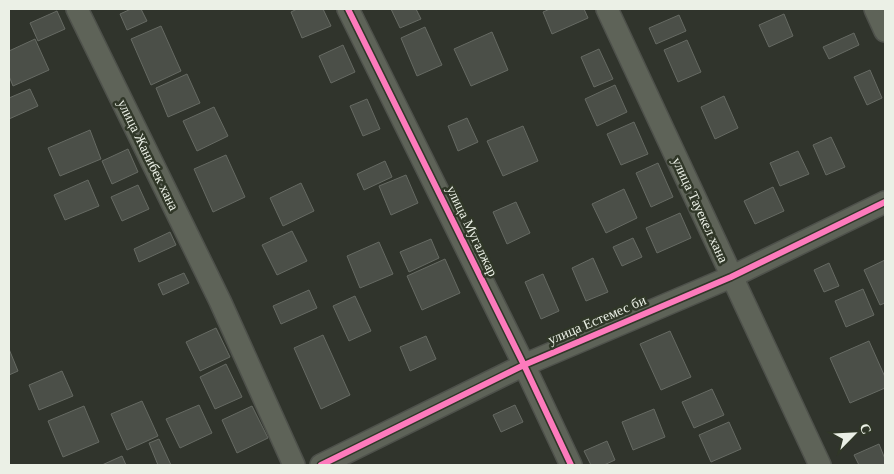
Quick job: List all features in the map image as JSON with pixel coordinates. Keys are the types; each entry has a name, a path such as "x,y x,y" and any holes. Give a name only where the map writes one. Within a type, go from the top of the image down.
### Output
{"street":[{"name":"улица Жанибек хана","path":"76,9 220,301 294,465"},
{"name":"улица Мугалжар","path":"348,9 524,365 571,465"},
{"name":"улица Тауекел хана","path":"607,9 820,465"},
{"path":"874,9 885,32"},
{"name":"улица Естемес би","path":"321,465 524,365 731,276 885,202"}],"building":[{"path":"131,9 141,9 147,21 127,30 120,14"},
{"path":"297,9 323,9 331,26 302,38 291,12"},
{"path":"391,9 416,9 421,19 400,28"},
{"path":"550,9 584,9 588,18 552,34 543,12"},
{"path":"57,11 65,29 38,41 30,23"},
{"path":"784,14 793,36 769,47 759,25"},
{"path":"679,15 686,31 656,44 649,28"},
{"path":"161,26 181,71 151,85 131,39"},
{"path":"425,27 442,65 417,76 401,38"},
{"path":"492,32 508,70 471,86 454,49"},
{"path":"854,33 859,45 829,59 823,47"},
{"path":"35,39 49,70 13,86 9,76 9,51"},
{"path":"687,40 701,72 678,82 664,50"},
{"path":"343,45 355,72 331,83 319,56"},
{"path":"599,49 613,79 594,87 581,57"},
{"path":"870,70 882,98 867,105 854,77"},
{"path":"187,74 200,103 168,117 156,88"},
{"path":"615,85 627,112 597,126 585,99"},
{"path":"30,89 38,106 9,119 9,98"},
{"path":"724,96 738,128 715,139 701,107"},
{"path":"367,99 380,129 363,136 350,106"},
{"path":"214,107 228,136 197,151 183,121"},
{"path":"467,118 478,142 458,151 448,126"},
{"path":"634,122 648,154 621,165 607,134"},
{"path":"523,126 538,161 503,176 487,141"},
{"path":"90,130 101,159 60,176 48,148"},
{"path":"831,137 845,167 826,175 813,145"},
{"path":"128,149 138,172 112,184 102,161"},
{"path":"798,151 809,174 780,186 770,163"},
{"path":"226,155 245,197 213,212 194,169"},
{"path":"385,161 392,177 364,190 357,174"},
{"path":"658,163 673,197 651,207 636,173"},
{"path":"406,175 418,203 391,215 379,186"},
{"path":"88,180 99,206 65,220 54,195"},
{"path":"301,183 314,211 283,226 270,198"},
{"path":"138,185 149,209 122,221 111,197"},
{"path":"773,187 784,211 755,224 744,201"},
{"path":"624,189 637,218 606,233 592,204"},
{"path":"516,202 530,233 507,244 493,212"},
{"path":"680,213 691,238 657,253 646,228"},
{"path":"292,231 307,261 277,275 262,245"},
{"path":"170,232 176,245 139,262 134,249"},
{"path":"633,238 642,257 622,266 613,247"},
{"path":"431,239 439,258 409,272 400,252"},
{"path":"379,242 393,274 360,288 347,256"},
{"path":"593,258 608,292 586,301 572,268"},
{"path":"445,259 460,293 422,310 407,276"},
{"path":"885,260 885,303 880,305 864,270"},
{"path":"829,263 839,286 824,292 814,270"},
{"path":"184,273 189,283 163,295 158,284"},
{"path":"543,274 559,311 541,319 525,282"},
{"path":"863,289 874,315 846,327 835,301"},
{"path":"309,290 317,308 281,324 273,306"},
{"path":"355,296 371,331 349,341 333,306"},
{"path":"216,328 230,357 200,371 186,342"},
{"path":"670,331 691,377 661,390 640,344"},
{"path":"323,335 350,395 321,409 294,348"},
{"path":"426,336 436,359 410,371 400,347"},
{"path":"869,341 885,377 885,388 850,403 830,358"},
{"path":"9,349 18,371 9,375"},
{"path":"226,364 242,397 215,409 200,377"},
{"path":"62,371 73,396 39,410 29,385"},
{"path":"712,389 724,415 694,428 682,402"},
{"path":"142,401 158,436 127,450 111,414"},
{"path":"199,405 212,433 180,448 166,419"},
{"path":"515,405 523,422 501,432 493,415"},
{"path":"84,406 99,442 63,457 48,421"},
{"path":"252,406 268,438 237,453 222,420"},
{"path":"654,409 665,437 633,450 622,422"},
{"path":"729,422 741,449 711,462 699,435"},
{"path":"159,439 171,465 158,465 149,443"},
{"path":"607,441 615,460 604,465 591,465 584,451"},
{"path":"879,444 885,459 885,465 859,465 854,455"},
{"path":"122,456 126,465 102,465"}],"cycle path":[{"path":"348,9 524,365 571,465"},
{"path":"321,465 524,365 731,277 885,202"}]}
